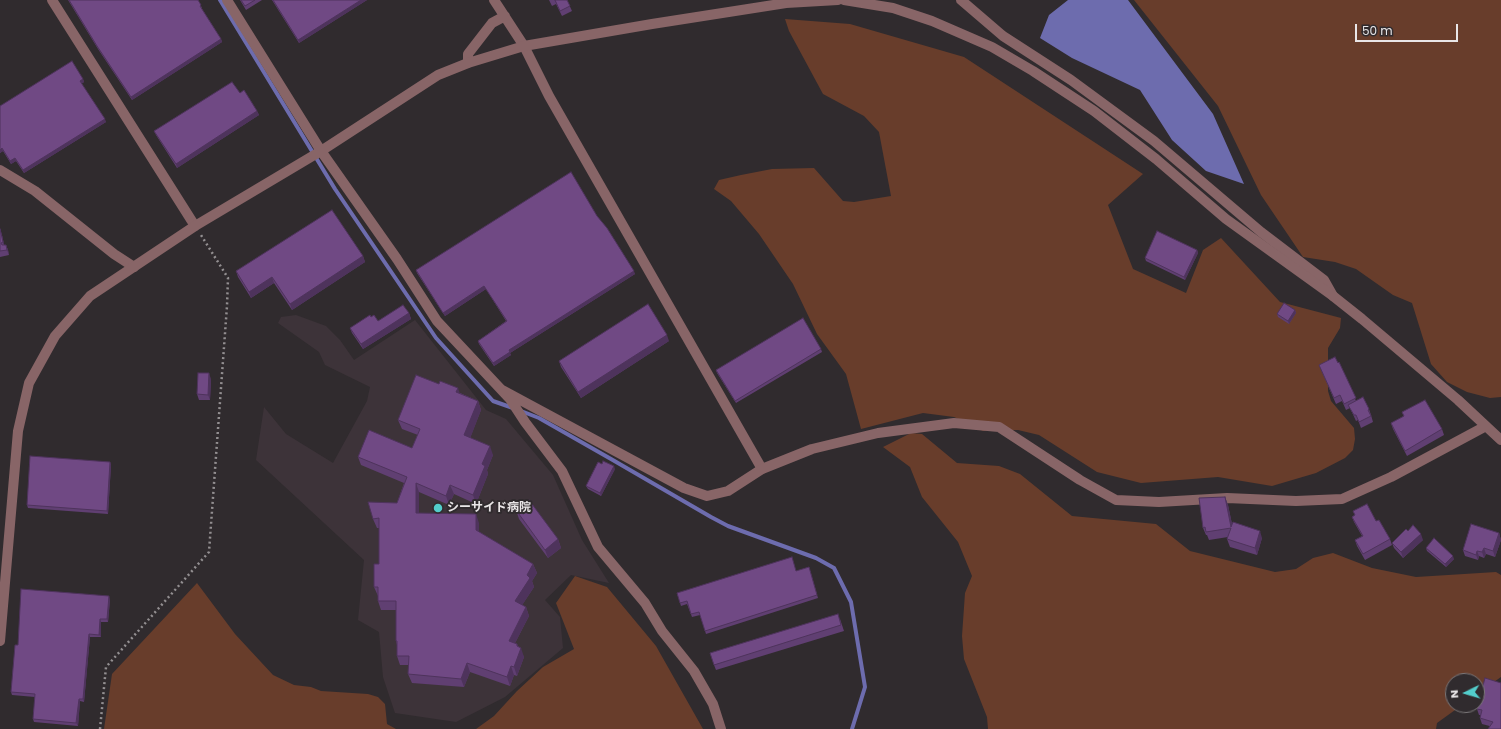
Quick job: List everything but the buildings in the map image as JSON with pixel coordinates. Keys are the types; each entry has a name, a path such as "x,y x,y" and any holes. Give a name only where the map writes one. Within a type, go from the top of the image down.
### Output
{"street":[{"path":"52,0 195,226"},
{"path":"227,0 321,151 397,259 437,320 510,399 525,422 562,471 598,547 645,603 662,631 694,671 713,704 721,729"},
{"path":"494,0 524,46 549,96 762,469"},
{"path":"0,640 18,431 29,383 55,336 90,296 195,226 321,151 438,75 468,63 524,46 652,24 786,3 838,0"},
{"path":"844,0 893,8 932,21 992,47 1033,71 1094,111 1156,159 1226,219 1333,296 1458,400 1501,440"},
{"path":"961,0 1003,36 1072,80 1154,141 1261,232 1324,280 1333,296"},
{"path":"468,63 468,54 492,23 505,16"},
{"path":"0,170 35,191 114,254 134,267"},
{"path":"502,390 684,488 707,496 728,491 762,469 812,449 878,433 954,423 999,427 1080,480 1116,500 1159,502 1227,498 1296,501 1342,499 1391,477 1486,426"}],"path":[{"path":"100,729 106,667 209,552 228,278 195,226"}],"shaded area":[{"path":"1068,0 1128,0 1213,114 1244,184 1206,171 1172,140 1140,90 1072,58 1040,38 1049,15"},
{"path":"1134,0 1501,0 1501,397 1490,398 1467,392 1447,382 1431,364 1412,303 1393,295 1356,269 1335,262 1303,257 1261,195 1218,106"},
{"path":"785,19 850,24 964,57 1143,174 1108,205 1133,269 1186,293 1203,250 1221,238 1280,302 1341,318 1340,328 1328,348 1328,391 1331,401 1354,428 1355,439 1353,450 1345,458 1316,473 1272,486 1218,477 1141,483 1097,472 1039,435 1018,430 983,431 954,417 923,413 861,429 846,374 817,334 793,284 759,234 731,201 714,189 719,180 741,175 772,169 814,168 843,201 854,202 891,196 879,132 864,116 823,94 789,31"},
{"name":"シーサイド病院","path":"296,315 326,326 340,340 354,360 415,320 486,410 506,419 553,475 582,540 609,583 571,575 545,600 560,617 563,648 505,697 456,722 395,713 383,677 379,632 358,620 364,560 256,460 264,407 286,434 333,463 367,401 370,387 325,365 319,352 278,323 281,317"},
{"path":"911,433 922,434 957,463 999,466 1020,474 1072,516 1156,524 1190,551 1275,572 1296,569 1313,558 1333,553 1372,568 1416,577 1496,572 1501,575 1501,677 1485,688 1485,673 1445,673 1445,713 1451,713 1437,723 1436,729 988,729 987,717 964,659 962,636 965,593 972,576 958,542 922,497 910,467 883,447"},
{"path":"575,576 607,587 656,646 703,729 476,729 494,716 517,691 543,667 574,649 556,603"},
{"path":"197,583 235,634 273,675 294,685 311,687 321,691 368,694 378,697 385,704 387,724 396,729 104,729 112,674"}],"waterway":[{"path":"220,0 335,189 436,338 493,401 513,408"},
{"path":"521,411 539,418 728,526 816,558 834,568 851,602 865,687 852,729"}],"place":[{"name":"シーサイド病院","path":"438,508"}]}
